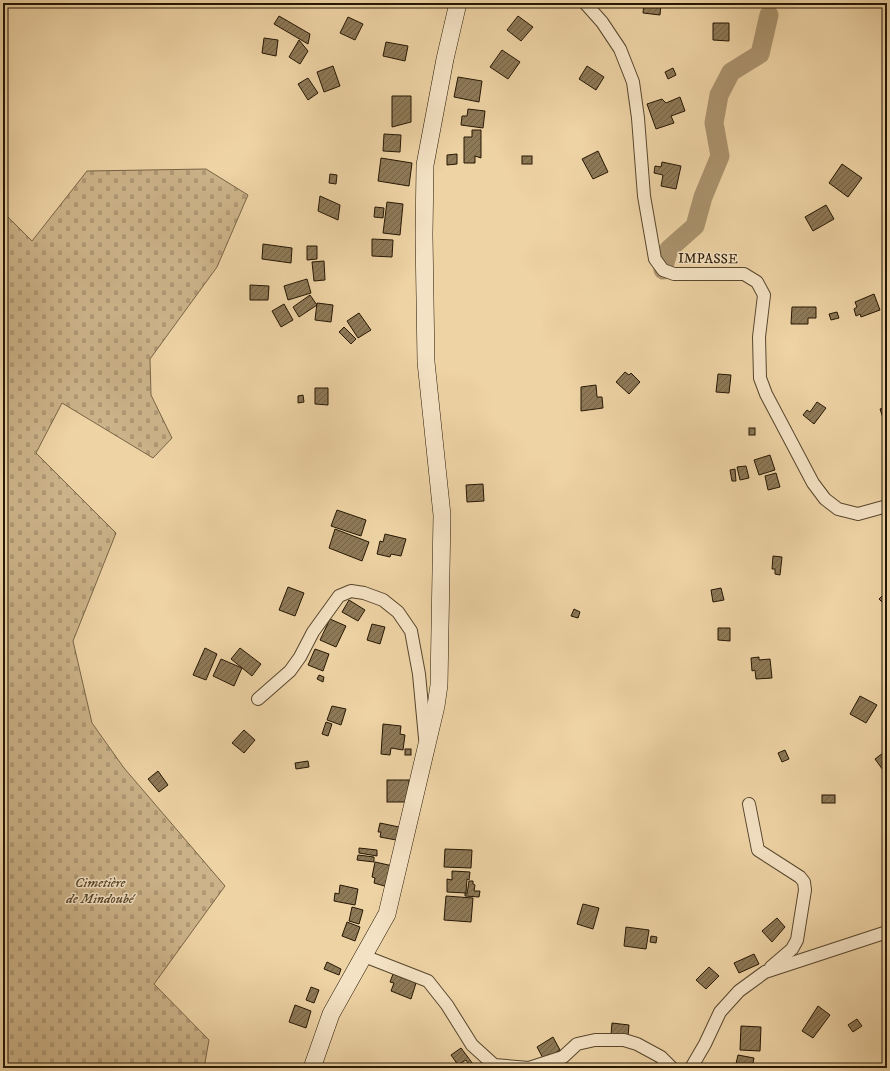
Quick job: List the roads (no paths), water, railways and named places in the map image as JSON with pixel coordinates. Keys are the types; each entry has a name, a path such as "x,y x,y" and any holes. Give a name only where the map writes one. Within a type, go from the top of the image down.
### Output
{"street":[{"path":"312,1068 331,1014 387,914 436,706 439,685 442,515 426,362 424,235 425,165 445,59 458,3"},
{"name":"IMPASSE","path":"585,3 602,22 620,49 633,82 638,118 644,196 655,259 663,270 674,274 744,274 757,282 764,294 759,337 760,378 766,394 809,476 825,499 838,509 858,514 887,506"},
{"path":"258,699 290,671 300,657 312,632 339,596 351,591 364,593 383,600 398,612 411,631 419,674 426,748"},
{"path":"691,1068 720,1012 740,991 792,949 797,940 805,890 804,882 800,877 758,850 749,804"},
{"path":"765,972 887,932"},
{"path":"364,956 428,981 447,1005 472,1045 494,1065 529,1068 563,1056 577,1044 595,1040 624,1040 636,1044 661,1057 672,1068"}],"waterway":[{"path":"663,270 669,249 695,226 703,197 720,156 714,123 719,95 731,72 760,54 769,15"}],"park label":[{"name":"Cimetière de Mindoubé","path":"100,892"}]}
